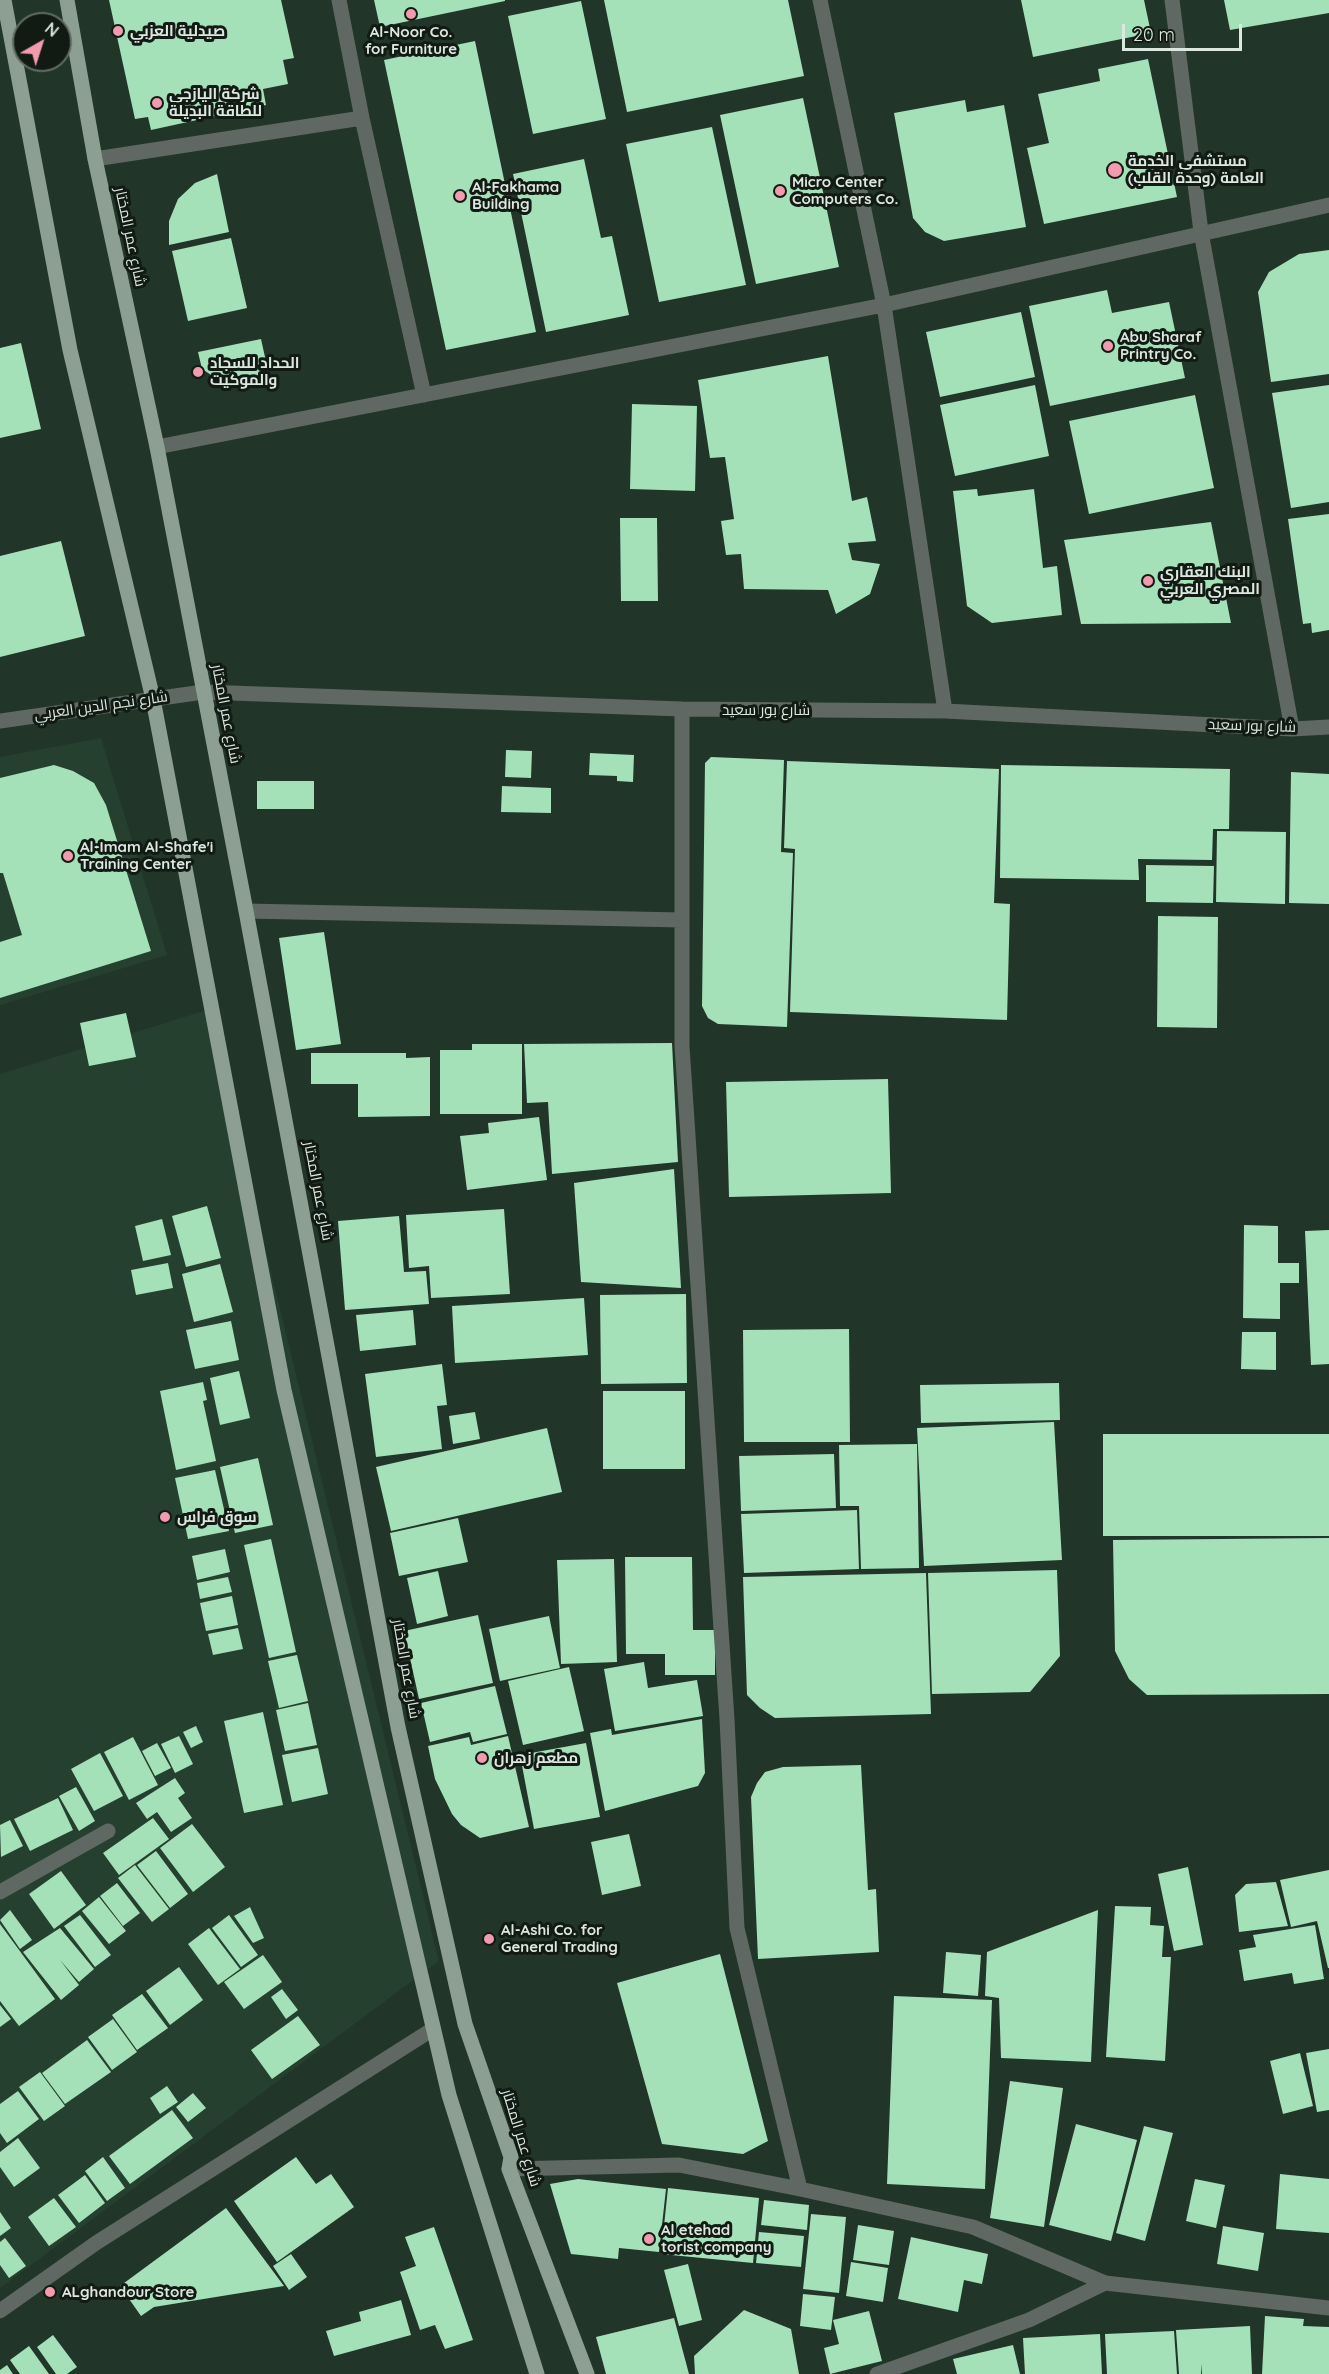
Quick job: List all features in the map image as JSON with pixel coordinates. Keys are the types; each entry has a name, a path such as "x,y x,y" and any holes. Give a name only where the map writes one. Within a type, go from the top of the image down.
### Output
{"main road":[{"path":"4,0 70,350 153,699 284,1390 449,2095 537,2374"},
{"name":"شارع عمر المختار","path":"66,0 95,159 156,447 246,911 398,1727 465,2024 511,2157 509,2169 587,2374"}],"street":[{"path":"339,0 362,118 424,395"},
{"path":"820,0 884,305 945,711"},
{"path":"1172,0 1201,232 1292,729"},
{"path":"95,159 362,118"},
{"path":"156,447 884,305 1329,205"},
{"name":"شارع نجم الدين العربي","path":"0,721 203,692"},
{"name":"شارع بور سعيد","path":"203,692 682,709 945,711 1292,729 1329,727"},
{"path":"682,709 682,1046 727,1719 738,1928 800,2189"},
{"path":"246,911 682,920"},
{"path":"0,1892 108,1831"},
{"path":"0,2311 96,2243 433,2029"},
{"path":"509,2169 679,2165 973,2227 1105,2283 1329,2308"},
{"path":"877,2374 1029,2320 1105,2283"}],"shaded area":[{"name":"Al-Imam Al-Shafe'i Training Center","path":"101,738 167,955 0,1005 0,757"},
{"name":"سوق فراس","path":"207,1010 439,1961 0,2288 0,1074"}],"building":[{"path":"109,0 281,0 294,58 283,60 288,84 263,89 266,105 151,130 148,117 135,119"},
{"name":"Al-Noor Co. for Furniture","path":"374,0 505,0 505,1 380,27"},
{"path":"604,0 788,0 804,76 627,112"},
{"path":"1021,0 1144,0 1151,33 1033,57"},
{"path":"1224,0 1329,0 1329,13 1230,30"},
{"path":"581,1 606,119 533,134 508,16"},
{"name":"Al-Fakhama Building","path":"475,41 536,332 446,350 384,60"},
{"path":"1148,59 1177,197 1044,224 1027,148 1049,143 1038,94 1100,81 1098,69"},
{"name":"Micro Center Computers Co.","path":"803,98 839,267 756,284 720,115"},
{"path":"965,100 967,112 1004,105 1026,227 944,241 925,232 913,218 894,113"},
{"path":"712,127 746,285 659,302 626,144"},
{"path":"584,159 601,238 612,236 629,315 546,332 513,174"},
{"path":"217,174 229,232 169,245 169,221 178,199 195,183"},
{"path":"231,238 247,308 188,321 172,251"},
{"path":"1329,250 1329,374 1271,382 1258,292 1269,272 1299,254"},
{"name":"Abu Sharaf Printry Co.","path":"1107,290 1112,313 1169,302 1185,378 1050,406 1029,306"},
{"path":"1021,312 1035,377 940,397 926,332"},
{"path":"261,339 269,375 225,384 202,369 198,352"},
{"path":"21,343 41,429 0,438 0,348"},
{"path":"828,356 852,501 867,497 876,541 848,543 852,560 880,564 870,594 836,614 828,590 744,589 741,554 726,555 721,521 734,519 725,457 710,458 698,380"},
{"path":"1035,385 1049,456 955,476 940,405"},
{"path":"1329,385 1329,502 1291,508 1272,393"},
{"path":"1195,395 1214,488 1089,514 1069,421"},
{"path":"632,404 697,406 695,491 630,489"},
{"path":"977,489 978,496 1034,489 1043,568 1057,566 1062,615 992,623 967,606 953,491"},
{"path":"1329,514 1329,630 1312,633 1311,623 1303,624 1288,519"},
{"path":"620,518 657,518 658,601 621,601"},
{"name":"البنك العقاري المصري العربي","path":"1211,522 1231,623 1081,624 1064,540"},
{"path":"61,541 85,636 0,657 0,556"},
{"path":"506,750 532,751 531,778 505,777"},
{"path":"590,753 634,755 633,782 617,781 617,776 589,775"},
{"path":"711,757 784,760 781,852 793,853 787,1027 718,1024 708,1018 702,1006 705,763"},
{"path":"787,761 999,769 994,903 1010,904 1007,1020 790,1012 795,849 784,848"},
{"name":"Al-Imam Al-Shafe'i Training Center","path":"54,765 73,771 94,783 106,805 151,951 0,998 0,942 22,935 3,873 0,873 0,778"},
{"path":"1001,765 1230,769 1229,829 1213,829 1212,860 1138,859 1139,880 1000,878"},
{"path":"1291,772 1329,774 1329,904 1289,903"},
{"path":"257,781 314,781 314,809 257,809"},
{"path":"502,786 551,788 551,813 501,812"},
{"path":"1217,831 1286,832 1285,904 1216,902"},
{"path":"1146,865 1214,866 1213,903 1146,902"},
{"path":"1158,916 1218,917 1217,1028 1157,1027"},
{"path":"324,932 341,1044 296,1050 279,938"},
{"path":"126,1013 136,1057 89,1066 80,1023"},
{"path":"672,1043 678,1162 552,1174 548,1102 527,1103 524,1044"},
{"path":"472,1044 522,1044 522,1114 440,1114 440,1050 472,1050"},
{"path":"311,1053 406,1053 406,1058 430,1057 430,1116 358,1117 358,1084 311,1084"},
{"path":"888,1079 891,1193 729,1197 726,1082"},
{"path":"539,1117 547,1180 467,1190 460,1136 489,1133 488,1123"},
{"path":"674,1169 681,1288 581,1282 574,1183"},
{"path":"207,1206 221,1258 186,1267 172,1216"},
{"path":"504,1209 510,1294 431,1298 429,1266 409,1268 406,1215"},
{"path":"399,1216 404,1272 426,1271 429,1304 345,1310 338,1221"},
{"path":"162,1219 171,1255 143,1261 135,1226"},
{"path":"1244,1225 1278,1226 1278,1263 1299,1263 1299,1283 1280,1283 1280,1319 1243,1318"},
{"path":"1329,1230 1329,1364 1311,1365 1305,1231"},
{"path":"168,1263 173,1288 136,1295 131,1270"},
{"path":"220,1264 233,1312 194,1322 182,1274"},
{"path":"686,1294 687,1383 601,1384 600,1295"},
{"path":"584,1298 588,1355 455,1363 452,1306"},
{"path":"413,1310 416,1345 360,1351 356,1315"},
{"path":"231,1321 239,1360 195,1369 186,1330"},
{"path":"849,1329 850,1442 744,1442 743,1330"},
{"path":"1242,1332 1276,1332 1276,1370 1241,1369"},
{"path":"442,1364 447,1405 437,1406 442,1449 376,1457 365,1374"},
{"path":"239,1371 250,1418 220,1425 210,1378"},
{"path":"203,1382 207,1400 203,1401 216,1461 176,1470 160,1391"},
{"path":"1059,1383 1060,1420 921,1423 920,1385"},
{"path":"603,1391 685,1391 685,1469 603,1469"},
{"path":"475,1412 480,1439 453,1444 449,1416"},
{"path":"1054,1422 1062,1560 924,1566 917,1428"},
{"path":"547,1428 562,1492 391,1531 376,1467"},
{"path":"1103,1434 1329,1434 1329,1536 1103,1536"},
{"path":"917,1444 919,1568 861,1569 859,1506 840,1506 839,1445"},
{"path":"834,1454 836,1508 741,1511 739,1456"},
{"path":"258,1458 273,1525 235,1533 220,1467"},
{"path":"215,1470 229,1531 188,1539 175,1478"},
{"path":"857,1510 859,1569 744,1573 741,1514"},
{"path":"458,1518 468,1562 399,1576 390,1533"},
{"path":"1329,1538 1329,1694 1147,1695 1129,1679 1115,1651 1113,1540"},
{"path":"271,1539 296,1652 269,1658 244,1545"},
{"path":"225,1549 230,1572 197,1580 192,1556"},
{"path":"625,1557 692,1557 693,1630 715,1630 715,1675 665,1675 665,1654 626,1654"},
{"path":"614,1559 617,1662 561,1664 557,1560"},
{"path":"1057,1570 1060,1656 1030,1692 932,1694 928,1573"},
{"path":"438,1571 448,1616 417,1624 407,1578"},
{"path":"926,1573 931,1714 775,1718 747,1695 743,1577"},
{"path":"228,1577 232,1592 200,1599 197,1583"},
{"path":"232,1596 238,1625 206,1631 200,1603"},
{"path":"478,1615 493,1683 419,1699 404,1631"},
{"path":"549,1616 560,1668 500,1681 489,1629"},
{"path":"238,1628 243,1649 213,1655 208,1634"},
{"path":"297,1655 308,1701 279,1708 268,1661"},
{"path":"644,1662 648,1688 697,1680 703,1716 615,1731 604,1669"},
{"path":"569,1667 584,1731 523,1745 508,1681"},
{"path":"495,1686 507,1734 473,1742 470,1732 430,1742 421,1703"},
{"path":"308,1703 317,1745 285,1751 276,1710"},
{"path":"263,1712 283,1805 244,1813 224,1721"},
{"path":"702,1719 705,1773 698,1786 605,1811 590,1733 611,1729 612,1735"},
{"path":"196,1726 203,1742 191,1748 183,1732"},
{"path":"179,1736 193,1764 175,1773 161,1744"},
{"path":"508,1736 529,1827 480,1838 461,1825 452,1814 435,1779 428,1746 469,1737 471,1745"},
{"path":"133,1737 158,1785 129,1800 104,1752"},
{"path":"157,1743 171,1768 155,1776 142,1751"},
{"path":"586,1743 600,1817 534,1829 520,1755"},
{"path":"318,1748 328,1794 292,1802 282,1755"},
{"path":"100,1753 123,1796 94,1811 71,1769"},
{"path":"861,1765 868,1890 876,1889 879,1952 758,1959 751,1797 757,1783 765,1772 783,1767"},
{"path":"175,1778 185,1793 178,1798 192,1818 171,1832 157,1812 147,1819 136,1803"},
{"path":"76,1787 95,1821 79,1831 59,1796"},
{"path":"58,1798 73,1830 30,1851 14,1819"},
{"path":"153,1818 169,1839 119,1875 103,1853"},
{"path":"10,1820 23,1846 1,1857 0,1825"},
{"path":"192,1824 225,1867 193,1892 160,1848"},
{"path":"629,1834 641,1886 602,1895 591,1842"},
{"path":"156,1851 188,1894 170,1908 137,1865"},
{"path":"135,1865 169,1909 152,1922 118,1878"},
{"path":"1188,1867 1203,1945 1174,1951 1158,1874"},
{"path":"1329,1870 1328,1968 1317,1921 1291,1927 1280,1880"},
{"path":"61,1871 86,1905 54,1929 29,1894"},
{"path":"1276,1882 1288,1926 1239,1932 1235,1895 1246,1884"},
{"path":"117,1883 140,1913 123,1926 100,1896"},
{"path":"99,1897 126,1931 109,1944 82,1911"},
{"path":"1115,1906 1151,1907 1150,1925 1164,1926 1162,1957 1171,1957 1165,2061 1106,2057"},
{"path":"250,1907 264,1938 253,1943 234,1916"},
{"path":"10,1910 32,1940 20,1949 0,1920"},
{"path":"1098,1910 1091,2062 1001,2058 999,1998 985,1996 987,1952"},
{"path":"80,1915 111,1955 95,1967 64,1926"},
{"path":"229,1915 258,1955 241,1967 212,1928"},
{"path":"0,1924 55,1999 19,2026 0,2001"},
{"path":"1315,1925 1324,1979 1294,1984 1292,1973 1244,1981 1239,1950 1256,1947 1253,1935"},
{"path":"60,1928 94,1969 79,1982 60,1960 79,1985 61,2000 23,1952"},
{"path":"209,1928 240,1969 218,1985 188,1944"},
{"path":"946,1952 981,1955 978,1996 943,1993"},
{"path":"720,1954 768,2141 743,2154 662,2144 617,1983"},
{"path":"263,1955 282,1982 244,2009 224,1982"},
{"path":"179,1967 203,2000 170,2025 146,1991"},
{"path":"282,1989 298,2010 286,2019 271,1997"},
{"path":"142,1994 168,2028 137,2050 112,2015"},
{"path":"894,1996 992,2000 985,2189 887,2184"},
{"path":"0,2005 11,2019 0,2027"},
{"path":"298,2016 320,2045 272,2079 251,2050"},
{"path":"113,2019 137,2052 112,2070 88,2037"},
{"path":"87,2040 111,2072 65,2104 42,2073"},
{"path":"1329,2049 1329,2110 1317,2112 1306,2053"},
{"path":"1300,2053 1313,2106 1283,2114 1270,2061"},
{"path":"40,2072 65,2106 44,2121 19,2087"},
{"path":"1010,2081 1063,2088 1044,2227 990,2218"},
{"path":"167,2086 178,2102 160,2114 150,2098"},
{"path":"18,2091 39,2119 7,2143 0,2133 0,2104"},
{"path":"193,2093 206,2108 188,2122 176,2107"},
{"path":"172,2110 193,2138 130,2184 109,2156"},
{"path":"1076,2124 1137,2140 1111,2241 1049,2225"},
{"path":"1144,2126 1173,2133 1145,2241 1116,2233"},
{"path":"18,2138 40,2168 14,2187 0,2167 0,2152"},
{"path":"103,2157 125,2188 107,2201 85,2171"},
{"path":"296,2157 316,2184 331,2174 354,2207 277,2262 234,2201"},
{"path":"1280,2174 1329,2179 1329,2233 1276,2229"},
{"path":"85,2175 105,2203 79,2223 58,2195"},
{"path":"578,2179 666,2189 659,2252 619,2248 618,2259 571,2254 550,2184"},
{"path":"1195,2179 1225,2185 1216,2228 1186,2221"},
{"path":"668,2188 759,2198 753,2263 661,2254"},
{"path":"54,2198 76,2227 49,2246 28,2217"},
{"path":"764,2200 809,2205 807,2230 761,2225"},
{"path":"226,2208 284,2286 154,2307 141,2316 120,2286"},
{"path":"0,2212 11,2228 0,2236"},
{"path":"811,2214 846,2217 839,2293 803,2289"},
{"path":"858,2225 894,2231 889,2265 853,2260"},
{"path":"1223,2226 1264,2233 1258,2271 1217,2264"},
{"path":"434,2227 473,2340 445,2349 435,2325 420,2330 400,2272 416,2266 405,2237"},
{"path":"759,2232 804,2236 801,2267 756,2263"},
{"path":"911,2237 988,2254 982,2284 964,2280 958,2312 898,2299"},
{"path":"5,2238 26,2266 9,2278 0,2265 0,2242"},
{"path":"291,2254 307,2277 289,2290 273,2266"},
{"path":"851,2262 888,2268 883,2302 846,2296"},
{"path":"688,2264 702,2320 679,2326 664,2270"},
{"path":"803,2294 835,2297 831,2330 800,2326"},
{"path":"401,2300 411,2335 334,2356 326,2331 361,2321 359,2312"},
{"path":"744,2310 791,2329 799,2374 695,2374 694,2356"},
{"path":"869,2311 882,2361 830,2374 824,2348 839,2344 833,2320"},
{"path":"1265,2316 1304,2319 1303,2326 1329,2327 1329,2374 1262,2374"},
{"path":"674,2318 689,2374 606,2374 596,2337"},
{"path":"1250,2326 1252,2374 1202,2374 1202,2364 1201,2374 1179,2374 1176,2330"},
{"path":"1174,2331 1177,2374 1107,2374 1105,2334"},
{"path":"1100,2334 1102,2374 1025,2374 1023,2338"},
{"path":"53,2335 77,2367 67,2374 56,2374 37,2347"},
{"path":"1013,2345 1020,2374 957,2374 953,2359"},
{"path":"29,2346 49,2374 20,2374 10,2360"},
{"path":"7,2365 13,2374 0,2374 0,2370"}],"place":[{"name":"Al-Noor Co. for Furniture","path":"411,14"},
{"name":"صيدلية العزبي","path":"118,31"},
{"name":"شركة اليازجي للطاقة البديلة","path":"157,103"},
{"name":"مستشفى الخدمة العامة (وحدة القلب)","path":"1115,170"},
{"name":"Micro Center Computers Co.","path":"780,191"},
{"name":"Al-Fakhama Building","path":"460,196"},
{"name":"Abu Sharaf Printry Co.","path":"1108,346"},
{"name":"الحداد للسجاد والموكيت","path":"198,372"},
{"name":"البنك العقاري المصري العربي","path":"1148,581"},
{"name":"Al-Imam Al-Shafe'i Training Center","path":"68,856"},
{"name":"سوق فراس","path":"165,1517"},
{"name":"مطعم زهران","path":"482,1758"},
{"name":"Al-Ashi Co. for General Trading","path":"489,1939"},
{"name":"Al etehad torist company","path":"649,2239"},
{"name":"ALghandour Store","path":"50,2292"}]}
